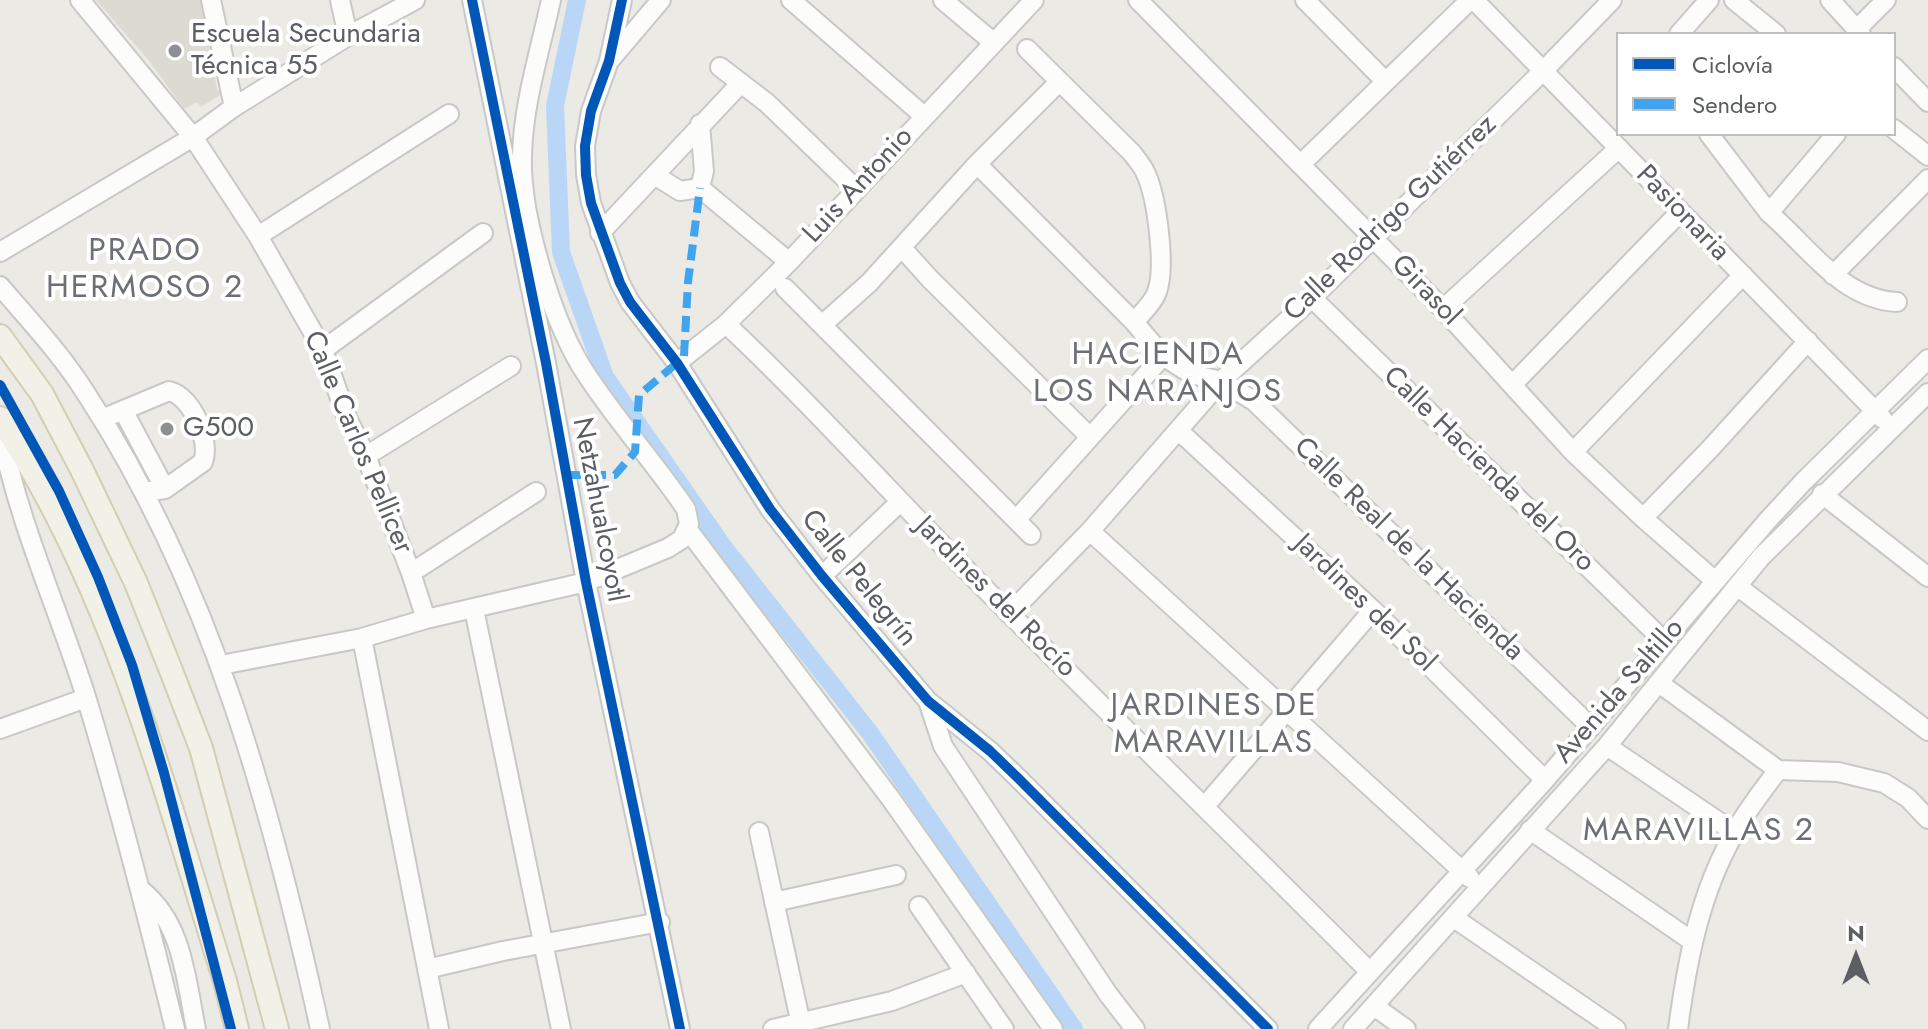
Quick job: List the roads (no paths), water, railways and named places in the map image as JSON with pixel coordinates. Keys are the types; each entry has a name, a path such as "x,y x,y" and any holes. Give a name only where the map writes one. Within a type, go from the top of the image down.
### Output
{"main road":[{"path":"0,336 42,394 82,470 136,583 170,668 201,748 277,1029"},
{"path":"0,418 35,471 57,514 130,680 225,981 237,1029"}],"street":[{"name":"Calle Carlos Pellicer","path":"80,0 193,137 258,236 323,350 347,418 366,456 411,573 426,619"},
{"path":"211,0 234,107"},
{"path":"340,0 348,36"},
{"path":"0,252 193,137 234,107 348,36 415,0"},
{"name":"Netzahualcoyotl","path":"472,0 546,363 586,582 660,922 680,1029"},
{"path":"221,665 362,638 426,619 586,582 675,543 688,530 686,509 598,390 572,349 562,328 536,245 522,157 530,95 551,0"},
{"path":"609,61 622,0"},
{"path":"609,61 661,0"},
{"path":"791,0 924,116"},
{"path":"943,0 994,43"},
{"name":"Luis Antonio","path":"677,363 726,324 789,262 1034,0"},
{"name":"Girasol","path":"1138,0 1443,309 1573,452 1714,580"},
{"path":"1305,0 1385,81"},
{"path":"1301,164 1472,0"},
{"name":"Pasionaria","path":"1472,0 1544,70 1679,213 1890,427"},
{"name":"Calle Rodrigo Gutiérrez","path":"1009,614 1090,531 1221,381 1312,298 1612,0"},
{"path":"1681,32 1709,0"},
{"path":"1734,0 1774,32"},
{"path":"1830,0 1859,32 1886,0"},
{"path":"1027,49 1132,153 1145,170 1159,237 1160,277 1156,295 1134,322"},
{"name":"Calle Pelegrín","path":"609,61 591,111 585,146 586,175 600,233 630,302 677,363 770,509 822,576 928,701 1018,778 1268,1029"},
{"path":"720,67 767,103 856,189"},
{"path":"1896,69 1927,99"},
{"path":"823,324 869,283 977,164 1059,82"},
{"path":"600,233 741,83"},
{"path":"258,236 449,114"},
{"path":"700,124 704,171 700,188"},
{"path":"1896,131 1928,156"},
{"path":"1711,136 1769,213 1833,275 1868,297 1897,302"},
{"path":"1769,213 1834,136"},
{"path":"1443,309 1619,148"},
{"path":"977,164 1134,322 1163,356 1016,520"},
{"path":"656,176 680,191 700,188 789,262"},
{"path":"1833,275 1928,179"},
{"path":"1512,385 1679,213"},
{"path":"323,350 483,233"},
{"path":"902,248 1090,437"},
{"path":"1573,452 1743,275"},
{"path":"0,286 51,344 102,419 144,492 221,665 282,864 320,1029"},
{"path":"785,288 1031,535"},
{"name":"Calle Hacienda del Oro","path":"1312,298 1665,642"},
{"name":"Jardines del Rocío","path":"726,324 851,447 1009,614 1369,971"},
{"path":"1643,518 1808,341"},
{"name":"Calle Real de la Hacienda","path":"1163,356 1191,374 1221,381 1254,401 1591,727"},
{"name":"Avenida Saltillo","path":"1318,1029 1545,780 1665,642 1714,580 1804,481 1928,359"},
{"path":"366,456 511,366"},
{"path":"102,419 169,391 178,393 205,434 206,455 203,462 165,489 144,492"},
{"name":"Avenida Saltillo","path":"1353,1029 1607,746 1737,586 1822,494 1928,393"},
{"path":"124,412 165,489"},
{"path":"0,428 27,536 86,698 141,890 175,1029"},
{"name":"Jardines del Sol","path":"1179,431 1373,610 1545,780"},
{"path":"411,573 536,492"},
{"path":"1822,494 1928,577"},
{"path":"822,576 900,502"},
{"path":"688,530 891,799 1053,1029"},
{"path":"1090,531 1482,887"},
{"path":"1737,586 1928,731"},
{"path":"474,609 561,1029"},
{"path":"1205,806 1373,610"},
{"path":"362,638 439,1029"},
{"path":"1659,683 1778,770 1838,772 1884,783 1908,798 1928,819"},
{"path":"0,729 86,698"},
{"path":"928,701 943,746 1108,994 1135,1029"},
{"path":"1607,746 1734,832"},
{"path":"1678,1029 1692,941 1718,868 1734,832 1778,770"},
{"path":"1530,830 1692,941"},
{"path":"759,832 801,1026"},
{"path":"774,902 896,875"},
{"path":"141,890 165,914 174,933 196,1029"},
{"path":"919,906 1004,1029"},
{"path":"1454,918 1616,1029"},
{"path":"427,969 660,922"},
{"path":"773,1029 801,1026 892,1001 966,973"},
{"path":"1374,1006 1406,1029"}],"waterway":[{"path":"577,0 555,106 561,252 605,377 722,545 870,733 1074,1029"}],"place":[{"name":"Escuela Secundaria Técnica 55","path":"175,51"},
{"name":"G500","path":"167,429"}],"district":[{"name":"PRADO HERMOSO 2","path":"145,270"},
{"name":"HACIENDA LOS NARANJOS","path":"1158,374"},
{"name":"JARDINES DE MARAVILLAS","path":"1214,726"},
{"name":"MARAVILLAS 2","path":"1699,832"}]}
